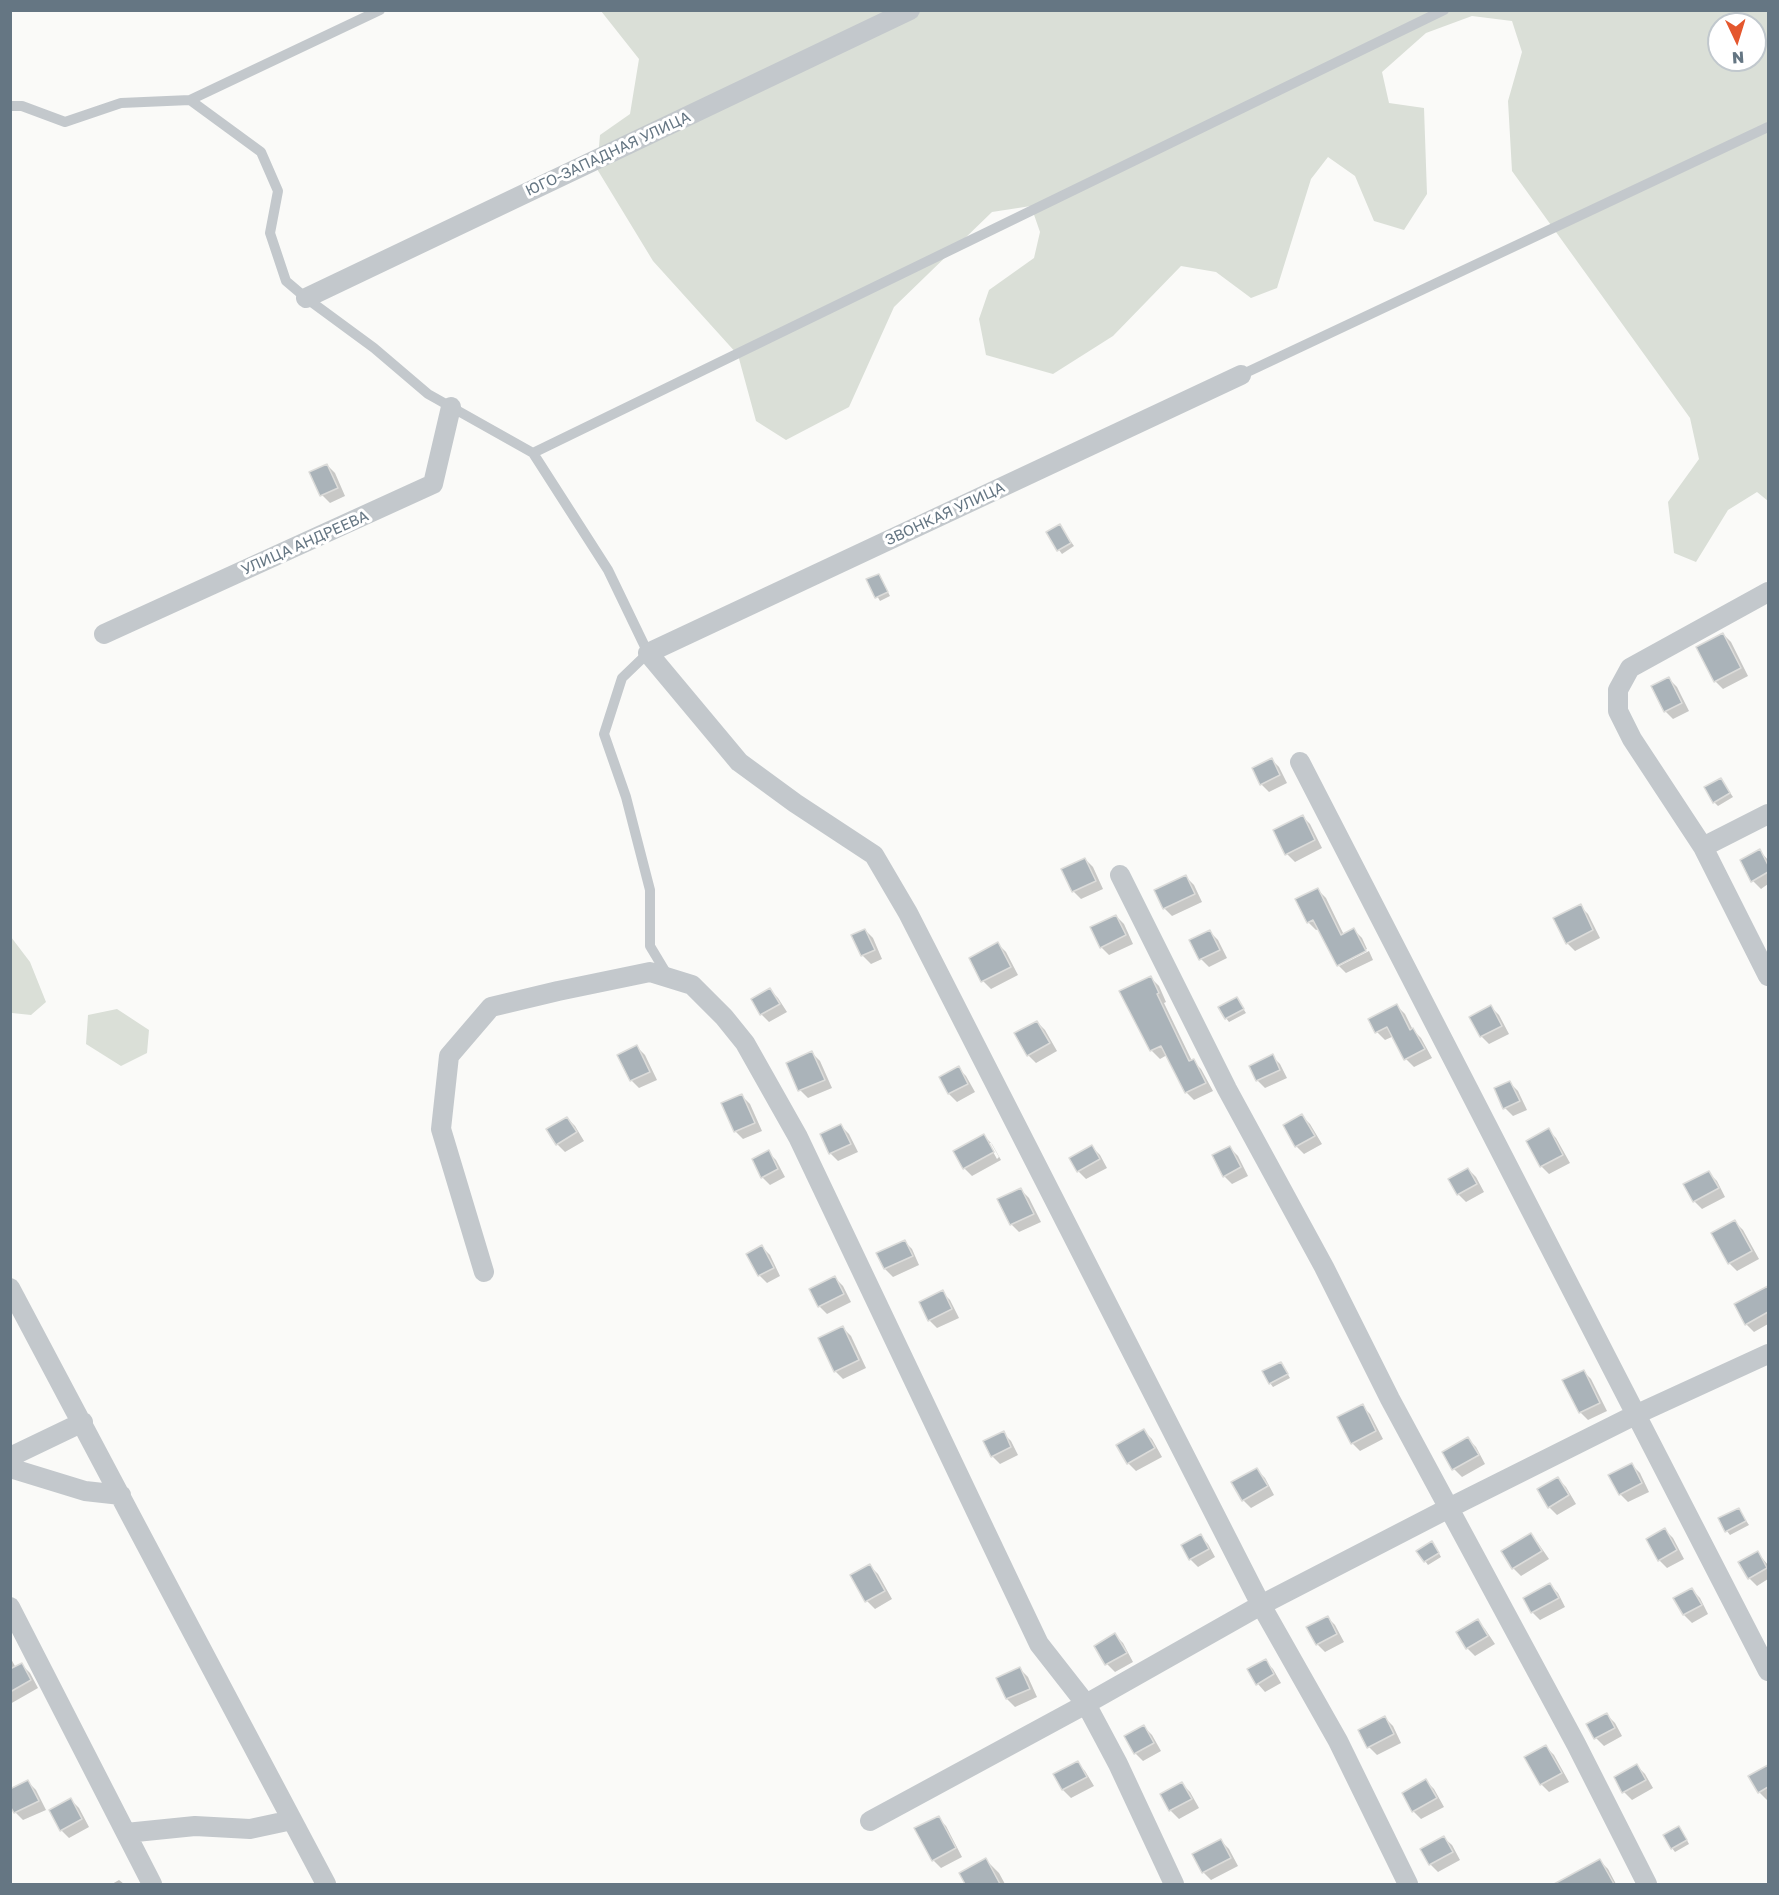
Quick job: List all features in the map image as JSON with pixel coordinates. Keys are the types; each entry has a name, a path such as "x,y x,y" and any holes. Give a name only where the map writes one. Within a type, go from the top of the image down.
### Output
{"street":[{"name":"ЮГО-ЗАПАДНАЯ УЛИЦА","path":"306,298 910,10"},
{"name":"ЗВОНКАЯ УЛИЦА","path":"648,653 1242,375"},
{"name":"УЛИЦА АНДРЕЕВА","path":"104,634 433,484 451,407"},
{"path":"1768,592 1630,668 1618,690 1618,711 1632,739 1703,847 1768,976"},
{"path":"648,653 739,762 795,803 874,855 908,913 1262,1605 1333,1731 1408,1884"},
{"path":"1300,762 1768,1671"},
{"path":"1703,847 1768,814"},
{"path":"1120,875 1227,1089 1324,1267 1390,1399 1576,1744 1647,1884"},
{"path":"484,1272 441,1129 449,1056 491,1007 650,972 692,985 724,1017 745,1043 798,1137 1040,1644 1086,1704 1118,1764 1174,1884"},
{"path":"10,1288 326,1884"},
{"path":"870,1821 1262,1605 1635,1415 1768,1354"},
{"path":"10,1457 83,1422"},
{"path":"10,1468 86,1491 121,1495"},
{"path":"10,1608 152,1884"},
{"path":"126,1833 195,1826 250,1829 292,1820"}],"lane":[{"path":"10,106 22,106 65,122 121,104 190,100 380,10"},
{"path":"534,453 1444,10"},
{"path":"190,100 261,152 278,191 270,232 286,281 374,348 428,394 534,453 608,570 648,653 622,678 604,734 626,797 650,890 650,946 670,979"},
{"path":"1242,375 1768,127"}],"shaded area":[{"path":"601,11 1768,11 1768,501 1757,492 1728,510 1696,562 1674,553 1668,502 1699,459 1690,418 1512,171 1508,101 1522,52 1512,21 1472,16 1426,33 1382,72 1389,103 1424,108 1427,194 1404,230 1374,221 1355,176 1328,157 1311,179 1277,288 1251,298 1216,272 1181,266 1113,336 1053,374 986,355 979,319 989,290 1034,258 1040,232 1031,206 992,212 894,307 849,407 786,440 756,421 738,355 653,261 597,169 600,135 630,114 639,59"},
{"path":"11,937 30,962 46,1002 31,1015 12,1013 11,1010"},
{"path":"117,1009 149,1030 147,1053 121,1066 86,1044 88,1015"}],"building":[{"path":"327,464 338,488 320,496 309,472"},
{"path":"1060,524 1071,543 1057,551 1046,532"},
{"path":"879,574 888,592 875,598 866,579"},
{"path":"1723,633 1741,668 1714,682 1696,647"},
{"path":"1669,677 1682,703 1664,712 1651,686"},
{"path":"1272,758 1280,775 1260,785 1252,768"},
{"path":"1721,778 1730,793 1713,803 1704,787"},
{"path":"1303,815 1315,840 1285,855 1273,830"},
{"path":"1760,849 1768,865 1768,872 1751,882 1740,860"},
{"path":"1085,858 1096,881 1072,892 1061,869"},
{"path":"1186,875 1195,894 1163,909 1154,890"},
{"path":"1318,888 1341,935 1354,928 1366,951 1337,966 1313,920 1307,923 1295,899"},
{"path":"1581,904 1593,930 1566,944 1553,918"},
{"path":"1116,915 1126,935 1100,948 1090,927"},
{"path":"865,929 875,950 861,956 851,935"},
{"path":"1210,930 1220,950 1199,960 1189,940"},
{"path":"998,942 1011,967 981,982 969,958"},
{"path":"1151,976 1159,993 1157,994 1189,1061 1194,1059 1206,1083 1185,1093 1161,1046 1150,1051 1119,991"},
{"path":"770,988 780,1004 760,1015 751,999"},
{"path":"1237,997 1244,1009 1225,1019 1218,1007"},
{"path":"1397,1004 1410,1030 1413,1028 1425,1049 1404,1060 1387,1027 1375,1033 1368,1019"},
{"path":"1491,1005 1502,1026 1480,1037 1469,1017"},
{"path":"1037,1021 1050,1043 1027,1056 1014,1033"},
{"path":"637,1045 650,1072 630,1081 617,1055"},
{"path":"812,1051 825,1080 798,1091 786,1063"},
{"path":"1273,1054 1280,1070 1256,1081 1249,1066"},
{"path":"959,1066 968,1084 948,1094 939,1077"},
{"path":"1510,1081 1520,1101 1503,1109 1494,1088"},
{"path":"742,1094 755,1123 734,1132 721,1103"},
{"path":"1302,1114 1315,1136 1295,1147 1283,1125"},
{"path":"567,1117 577,1132 556,1145 546,1129"},
{"path":"841,1124 851,1144 829,1154 820,1134"},
{"path":"1549,1128 1563,1155 1540,1167 1526,1141"},
{"path":"984,1134 994,1152 963,1169 953,1151"},
{"path":"1092,1145 1100,1159 1077,1172 1069,1158"},
{"path":"1230,1146 1241,1167 1223,1177 1212,1155"},
{"path":"769,1150 778,1169 761,1178 752,1159"},
{"path":"1468,1168 1477,1184 1457,1195 1448,1179"},
{"path":"1709,1171 1719,1188 1693,1202 1683,1184"},
{"path":"1021,1188 1034,1214 1010,1225 997,1199"},
{"path":"1735,1220 1752,1251 1728,1264 1711,1233"},
{"path":"905,1240 913,1256 884,1269 876,1253"},
{"path":"762,1245 774,1268 758,1276 746,1254"},
{"path":"835,1276 844,1294 818,1307 809,1289"},
{"path":"1768,1286 1768,1312 1745,1325 1734,1304"},
{"path":"943,1290 952,1309 928,1321 919,1302"},
{"path":"843,1326 859,1360 834,1372 818,1338"},
{"path":"1281,1362 1288,1374 1269,1384 1262,1371"},
{"path":"1584,1370 1600,1403 1579,1413 1562,1380"},
{"path":"1363,1404 1376,1431 1351,1444 1337,1417"},
{"path":"1144,1429 1155,1448 1127,1464 1116,1445"},
{"path":"1004,1431 1011,1447 991,1457 983,1441"},
{"path":"1468,1437 1479,1455 1452,1470 1442,1452"},
{"path":"1632,1463 1642,1483 1619,1495 1608,1475"},
{"path":"1257,1468 1268,1486 1242,1501 1231,1482"},
{"path":"1558,1477 1569,1495 1548,1508 1537,1489"},
{"path":"1739,1508 1746,1521 1725,1532 1718,1518"},
{"path":"1665,1528 1677,1550 1658,1561 1646,1539"},
{"path":"1531,1533 1542,1551 1512,1569 1501,1551"},
{"path":"1201,1534 1209,1549 1189,1560 1181,1545"},
{"path":"1432,1541 1439,1553 1424,1562 1416,1551"},
{"path":"1758,1551 1767,1568 1748,1579 1738,1562"},
{"path":"870,1564 885,1591 865,1602 850,1575"},
{"path":"1550,1583 1559,1598 1531,1613 1523,1598"},
{"path":"1692,1588 1702,1605 1683,1615 1673,1598"},
{"path":"1328,1616 1337,1634 1316,1645 1306,1627"},
{"path":"1478,1619 1488,1636 1466,1649 1456,1632"},
{"path":"1115,1633 1127,1653 1105,1665 1094,1646"},
{"path":"1266,1659 1274,1674 1256,1685 1247,1669"},
{"path":"22,1663 31,1680 10,1692 10,1669"},
{"path":"1020,1667 1030,1689 1006,1699 996,1678"},
{"path":"1607,1713 1615,1728 1594,1739 1586,1724"},
{"path":"1385,1716 1394,1734 1367,1748 1358,1730"},
{"path":"1144,1725 1154,1743 1134,1754 1124,1736"},
{"path":"1546,1745 1562,1773 1540,1785 1524,1757"},
{"path":"1078,1761 1087,1777 1062,1790 1053,1774"},
{"path":"1637,1764 1646,1780 1622,1793 1614,1777"},
{"path":"1768,1765 1768,1787 1758,1793 1748,1776"},
{"path":"1426,1779 1437,1798 1412,1812 1402,1793"},
{"path":"28,1780 39,1801 14,1813 10,1806 10,1789"},
{"path":"1182,1782 1192,1799 1169,1811 1160,1794"},
{"path":"71,1798 82,1819 60,1831 49,1810"},
{"path":"939,1816 956,1848 932,1861 914,1828"},
{"path":"1679,1826 1687,1840 1671,1849 1663,1835"},
{"path":"1444,1836 1453,1852 1429,1865 1420,1849"},
{"path":"1221,1839 1231,1858 1202,1873 1192,1854"},
{"path":"986,1858 1000,1884 965,1884 959,1873"},
{"path":"1600,1859 1614,1884 1554,1884"}]}
